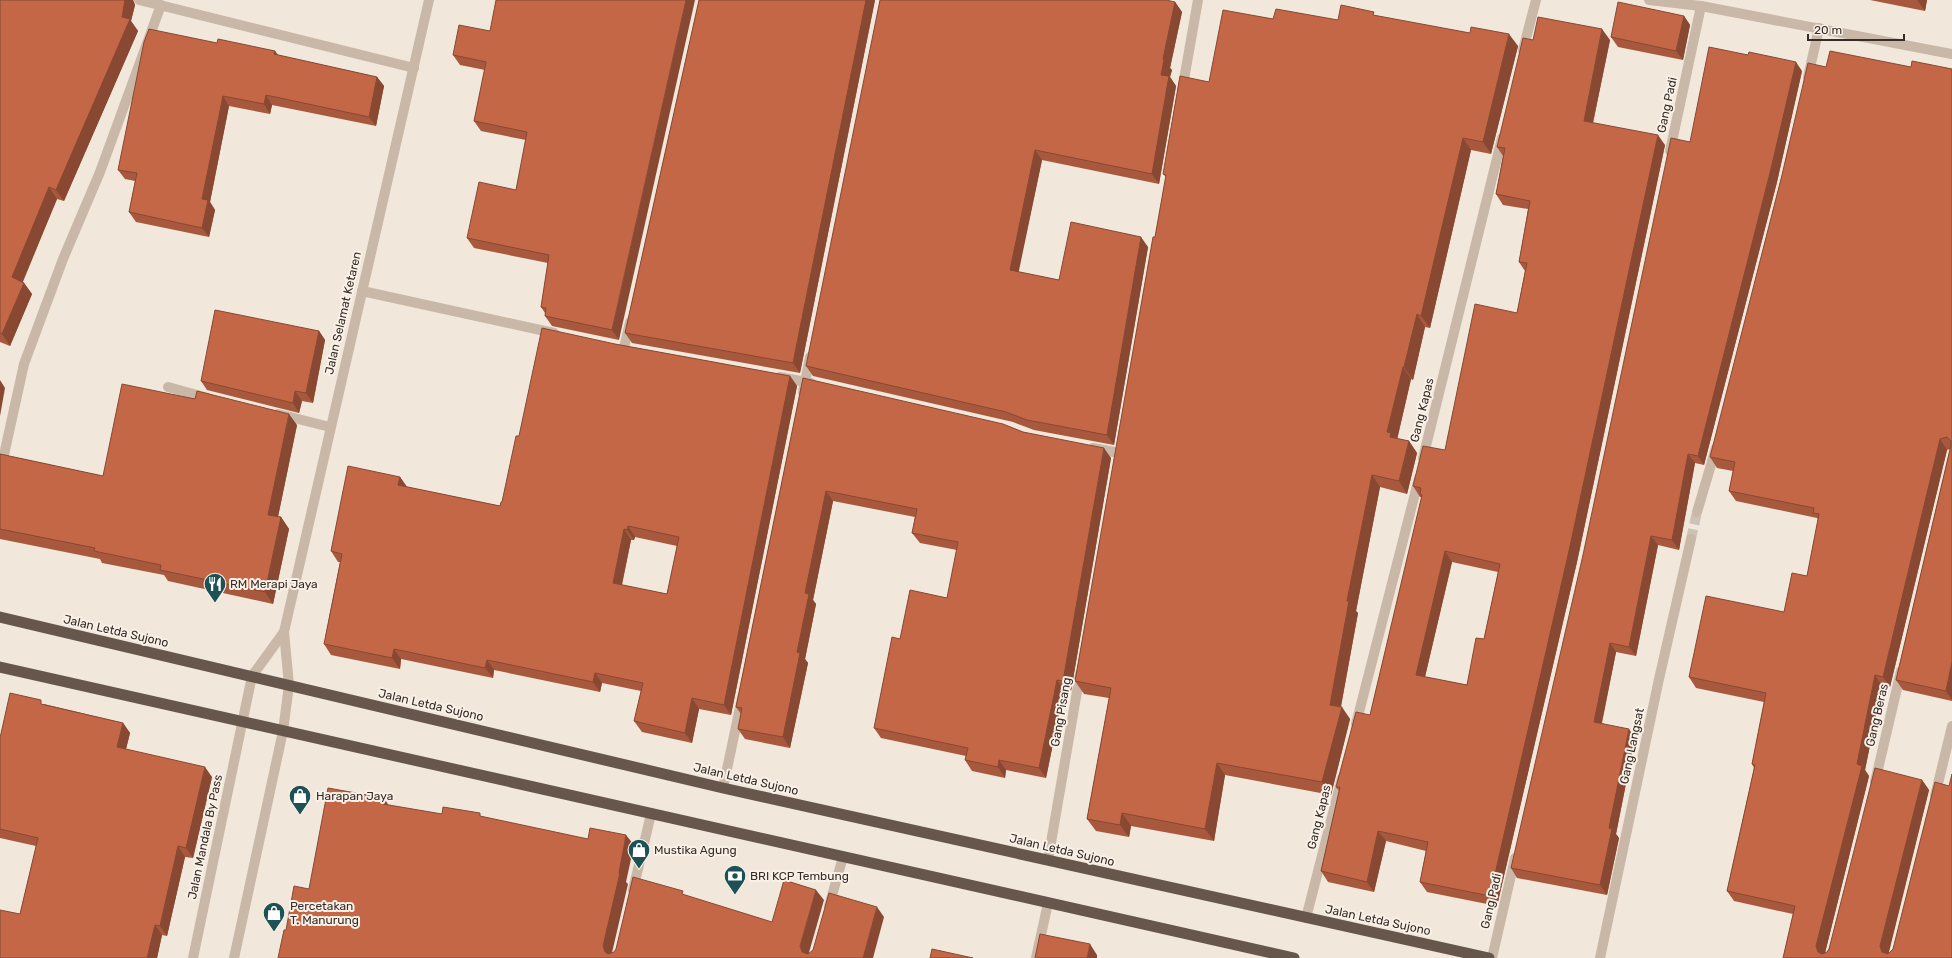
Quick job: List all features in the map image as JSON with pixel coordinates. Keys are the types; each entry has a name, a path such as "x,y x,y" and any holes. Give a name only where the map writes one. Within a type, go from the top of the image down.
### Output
{"highway":[{"name":"Jalan Letda Sujono","path":"0,617 724,788 1490,958"},
{"path":"0,667 1294,958"}],"street":[{"path":"139,0 414,68"},
{"name":"Jalan Selamat Ketaren","path":"283,731 289,685 284,632 330,426 429,0"},
{"path":"1181,101 1198,0"},
{"path":"1521,60 1536,0"},
{"path":"1649,0 1701,6 1952,54"},
{"path":"0,473 24,364 63,259 100,172 161,5"},
{"name":"Gang Padi","path":"1668,161 1701,6"},
{"path":"1805,88 1819,28"},
{"name":"Gang Kapas","path":"1354,732 1406,531 1504,130"},
{"path":"362,291 562,335"},
{"path":"633,310 620,347 636,351"},
{"path":"801,405 812,350"},
{"path":"766,374 820,385"},
{"path":"168,387 218,400"},
{"path":"270,413 330,426"},
{"path":"1697,512 1719,435"},
{"path":"1082,446 1118,457 1120,443"},
{"name":"Gang Langsat","path":"1600,958 1657,687 1691,539"},
{"name":"Jalan Selamat Ketaren","path":"242,722 252,676 284,632"},
{"name":"Gang Beras","path":"1873,791 1904,660"},
{"name":"Gang Pisang","path":"1048,860 1082,665"},
{"path":"724,788 743,690"},
{"name":"Jalan Mandala By Pass","path":"193,958 242,722"},
{"path":"1932,807 1952,726"},
{"path":"234,958 283,731"},
{"name":"Gang Kapas","path":"1306,918 1344,771"},
{"path":"631,897 651,814"},
{"name":"Gang Padi","path":"1490,958 1517,850"},
{"path":"826,914 843,857"},
{"path":"1036,958 1048,903"}],"building":[{"path":"0,0 125,0 122,17 130,19 56,190 49,187 12,277 24,283 2,334 0,333"},
{"path":"496,0 686,0 612,330 545,316 546,308 541,307 549,255 467,238 479,182 516,190 527,132 474,121 486,62 453,55 459,25 490,31"},
{"path":"699,0 866,0 793,363 625,333"},
{"path":"880,0 1166,0 1175,2 1163,59 1161,75 1169,76 1152,174 1035,150 1010,270 1059,280 1071,222 1141,237 1107,435 1027,420 1006,412 806,366"},
{"path":"1618,2 1684,16 1676,51 1611,37"},
{"path":"1341,5 1374,12 1373,15 1470,33 1471,27 1509,34 1483,142 1463,138 1421,316 1417,314 1387,432 1391,433 1390,437 1409,441 1399,481 1372,475 1347,601 1349,601 1330,705 1342,707 1322,782 1217,763 1205,829 1122,813 1120,825 1087,819 1111,688 1075,681 1153,237 1155,237 1166,175 1163,174 1180,76 1209,82 1223,10 1273,19 1276,9 1338,20"},
{"path":"1538,17 1602,29 1584,121 1658,135 1569,551 1490,896 1420,882 1428,842 1378,831 1367,882 1321,871 1340,787 1336,787 1356,712 1370,715 1422,495 1420,494 1421,488 1413,486 1423,446 1445,450 1475,304 1517,313 1527,263 1519,262 1530,201 1496,194 1505,148 1497,147 1523,38 1533,40","holes":["1445,551 1500,564 1484,639 1476,638 1467,685 1416,675"]},
{"path":"149,29 217,43 218,39 275,51 274,54 377,77 369,117 266,95 264,104 223,96 202,199 208,200 202,228 129,212 137,173 118,170 144,42"},
{"path":"1709,47 1748,55 1749,52 1796,62 1770,173 1698,456 1688,454 1672,540 1651,536 1629,647 1610,643 1594,722 1629,729 1609,828 1612,829 1600,885 1511,868 1583,555 1671,138 1690,142"},
{"path":"1830,51 1911,67 1912,61 1952,69 1952,662 1946,691 1896,680 1951,445 1951,441 1947,437 1940,439 1883,677 1875,675 1857,764 1862,766 1816,946 1818,952 1822,954 1827,952 1829,949 1875,768 1922,780 1880,946 1882,952 1888,954 1893,949 1935,782 1949,786 1952,774 1952,958 1783,958 1795,906 1727,891 1755,765 1752,764 1766,693 1689,677 1706,596 1784,612 1792,573 1807,576 1819,514 1813,513 1814,508 1729,491 1735,462 1710,457 1782,175 1808,63 1826,67"},
{"path":"215,310 319,331 306,393 295,391 293,403 201,381"},
{"path":"542,328 615,344 790,376 724,705 692,698 685,733 634,721 643,683 595,673 593,682 487,660 485,668 394,649 392,658 324,644 342,554 331,551 348,466 400,477 398,485 500,506 516,436 519,436","holes":["628,526 679,537 667,594 613,583 624,529 627,530"]},
{"path":"803,378 1003,424 1023,432 1104,448 1063,681 1057,680 1039,768 999,760 998,767 965,760 968,748 874,728 892,637 900,639 910,590 947,598 958,542 912,533 917,509 826,491 805,593 809,594 797,652 800,653 783,737 738,729 742,708 736,707"},
{"path":"122,384 195,399 197,391 289,414 268,515 281,517 265,592 160,570 161,565 94,551 95,548 0,529 0,454 103,476"},
{"path":"10,693 41,700 41,704 123,723 117,747 205,767 186,848 178,846 160,926 155,925 147,958 0,958 0,910 20,914 38,838 0,829 0,738"},
{"path":"328,788 384,798 383,804 442,814 443,807 480,813 480,816 588,839 590,828 626,835 620,873 603,946 605,952 608,954 614,952 616,949 633,877 683,891 682,894 772,922 784,880 816,890 800,946 802,952 808,954 813,950 829,893 877,907 863,958 278,958 284,930 286,930 294,886 309,889"},
{"path":"1040,934 1090,944 1087,958 1035,958"},
{"path":"932,949 973,958 930,958"}],"tunnel":[{"path":"1691,539 1697,512"}],"place":[{"name":"RM Merapi Jaya","path":"215,604"},
{"name":"Harapan Jaya","path":"300,816"},
{"name":"Mustika Agung","path":"639,870"},
{"name":"BRI KCP Tembung","path":"735,896"},
{"name":"Percetakan T. Manurung","path":"274,932"}]}
